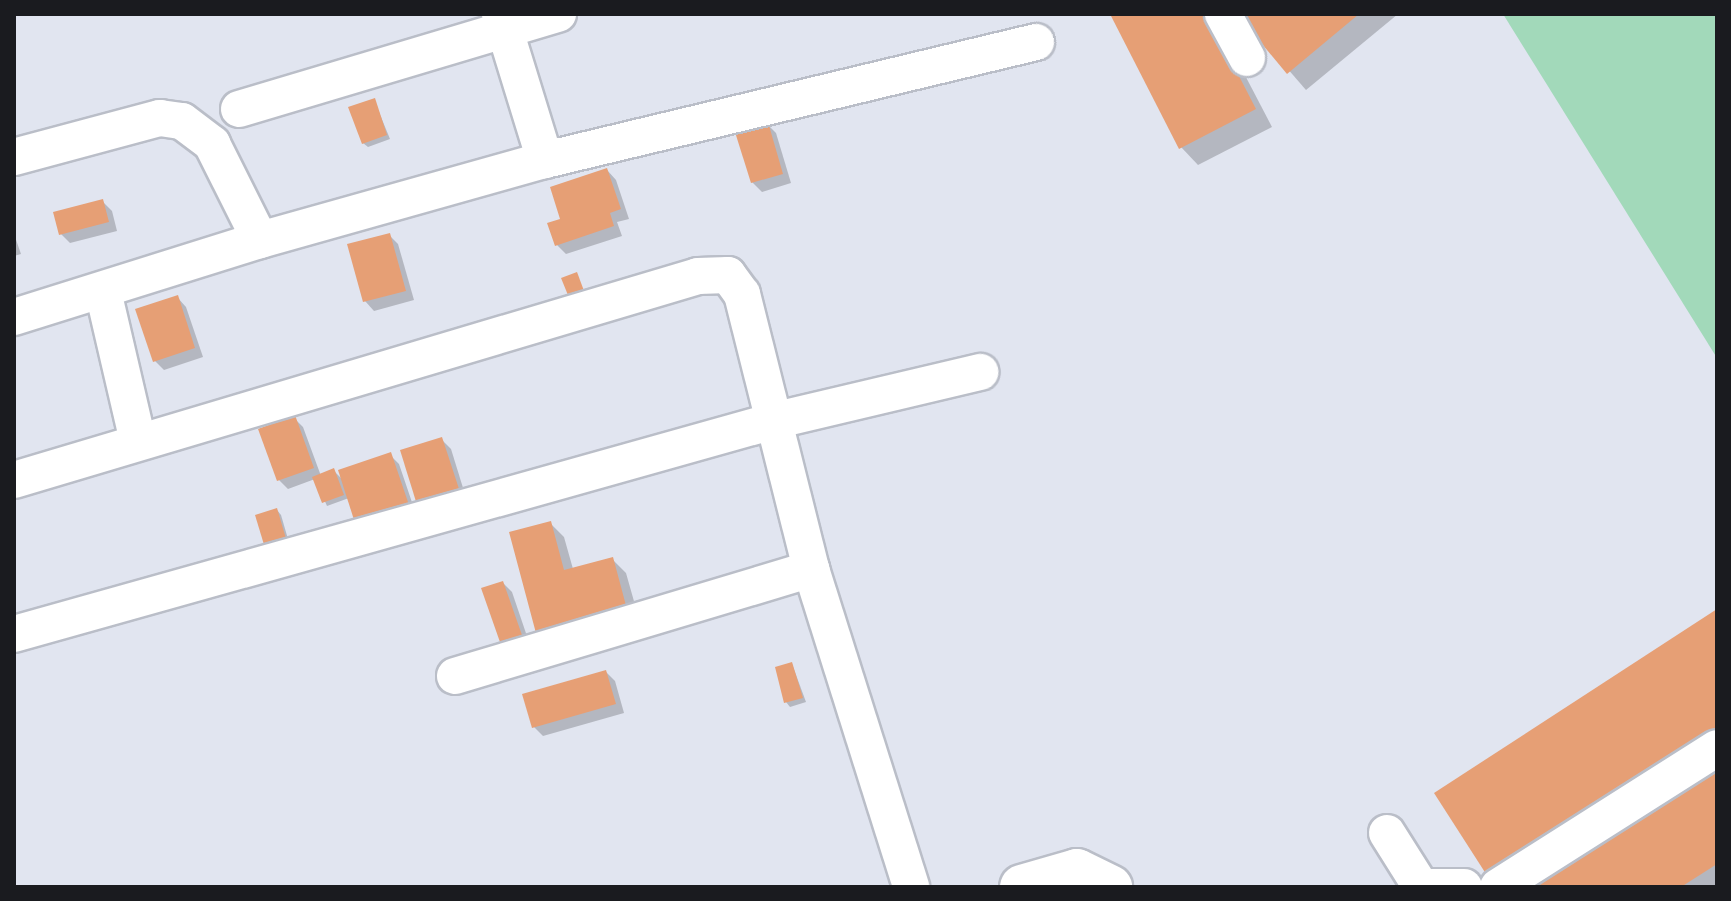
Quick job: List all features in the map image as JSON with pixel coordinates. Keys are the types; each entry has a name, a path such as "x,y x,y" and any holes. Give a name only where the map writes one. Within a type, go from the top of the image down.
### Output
{"street":[{"path":"239,109 503,22 558,14"},
{"path":"1223,14 1247,58"},
{"path":"503,22 545,160"},
{"path":"14,317 260,240 545,160 1036,42"},
{"path":"14,157 160,118 182,121 212,144 260,240"},
{"path":"14,480 716,272 728,275 742,294 777,420 811,569 911,887"},
{"path":"103,291 138,442"},
{"path":"14,634 777,420 980,372"},
{"path":"455,676 811,569"},
{"path":"1498,887 1717,748"},
{"path":"1387,833 1421,887"},
{"path":"1022,887 1077,871 1110,887"},
{"path":"1432,887 1447,883 1464,887"}],"green space":[{"path":"1503,14 1717,14 1717,358"}],"building":[{"path":"1110,14 1207,14 1256,109 1179,149"},
{"path":"1237,14 1359,14 1287,74"},
{"path":"375,98 387,135 362,144 348,107"},
{"path":"768,122 783,174 751,183 735,132"},
{"path":"607,168 621,209 610,213 614,226 555,246 547,223 560,219 550,187"},
{"path":"103,199 109,222 59,235 53,212"},
{"path":"390,233 406,291 363,302 347,244"},
{"path":"577,272 587,299 572,305 561,278"},
{"path":"178,295 195,348 153,362 135,309"},
{"path":"295,415 314,468 277,481 258,429"},
{"path":"442,437 461,495 418,508 400,450"},
{"path":"391,452 410,508 356,526 338,470"},
{"path":"334,468 344,495 322,503 312,477"},
{"path":"277,508 287,542 265,548 255,515"},
{"path":"551,521 564,570 613,557 628,613 537,637 509,532"},
{"path":"503,581 523,638 501,645 481,588"},
{"path":"1717,609 1717,728 1488,877 1434,793"},
{"path":"792,662 803,698 784,703 775,667"},
{"path":"606,670 616,704 532,728 522,694"},
{"path":"1717,760 1717,864 1681,887 1516,887"}]}
